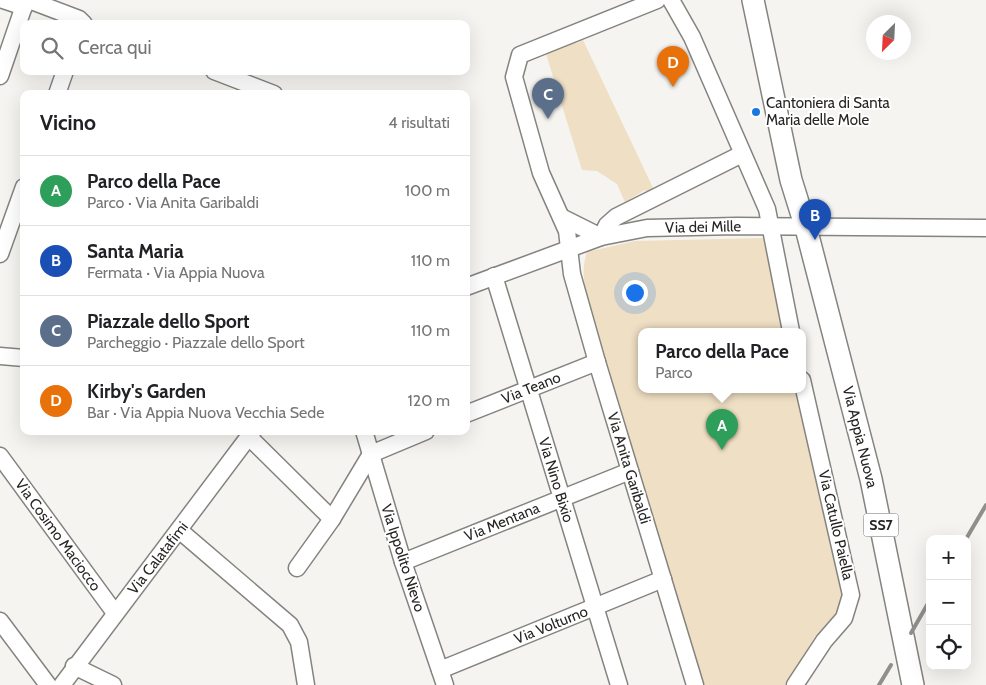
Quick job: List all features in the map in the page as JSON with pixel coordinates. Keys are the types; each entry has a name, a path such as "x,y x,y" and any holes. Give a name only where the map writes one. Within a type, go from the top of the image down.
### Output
{"main road":[{"name":"Via Appia Nuova","path":"754,0 791,180 806,228 871,479 913,685"},
{"name":"Via Appia Nuova","path":"768,0 806,178 806,228"},
{"name":"Via Appia Nuova","path":"841,366 859,482 902,685"}],"street":[{"path":"3,0 27,2 80,20"},
{"name":"Via Anita Garibaldi","path":"657,0 528,50 520,55 517,60 514,77 541,173 567,231 572,274 695,685"},
{"path":"671,0 692,37 767,209 790,328"},
{"path":"20,20 27,2"},
{"path":"0,76 20,21"},
{"path":"58,90 64,75"},
{"path":"219,75 234,87 251,90"},
{"path":"561,217 601,237 607,224 616,217 742,154"},
{"path":"0,254 20,198"},
{"path":"767,209 806,228"},
{"name":"Via dei Mille","path":"470,285 601,237 666,227 986,228"},
{"name":"Via Nino Bixio","path":"494,276 619,685"},
{"path":"0,356 20,358"},
{"name":"Via Teano","path":"470,412 597,362"},
{"name":"Via Catullo Paiella","path":"795,685 824,641 844,618 851,595 805,393"},
{"name":"Via Calatafimi","path":"62,685 74,666 250,435"},
{"path":"252,435 332,519"},
{"name":"Via Ippolito Nievo","path":"365,435 403,562 442,678"},
{"path":"298,568 332,519 371,454 416,435"},
{"name":"Via Cosimo Maciocco","path":"0,456 115,613"},
{"name":"Via Mentana","path":"403,562 630,471"},
{"path":"179,530 290,625 299,642 306,685"},
{"name":"Via Volturno","path":"442,678 595,607 663,579"},
{"path":"0,621 48,685"},
{"path":"74,666 113,685"}],"shaded area":[{"path":"583,40 654,190 647,193 645,190 625,202 617,184 597,171 582,170 546,54 575,41 577,43"},
{"path":"763,238 783,328 638,328 638,393 798,393 844,597 832,620 814,638 785,685 702,685 588,302 584,283 584,265 587,252 635,241"}],"railway":[{"path":"968,535 986,505"},
{"path":"911,633 926,607"},
{"path":"879,685 891,665"}],"place":[{"name":"Kirby's Garden","path":"673,87"},
{"name":"Cantoniera di Santa Maria delle Mole","path":"756,112"},
{"name":"Piazzale dello Sport","path":"548,119"},
{"name":"Santa Maria","path":"815,240"},
{"name":"Parco della Pace","path":"722,450"}]}
